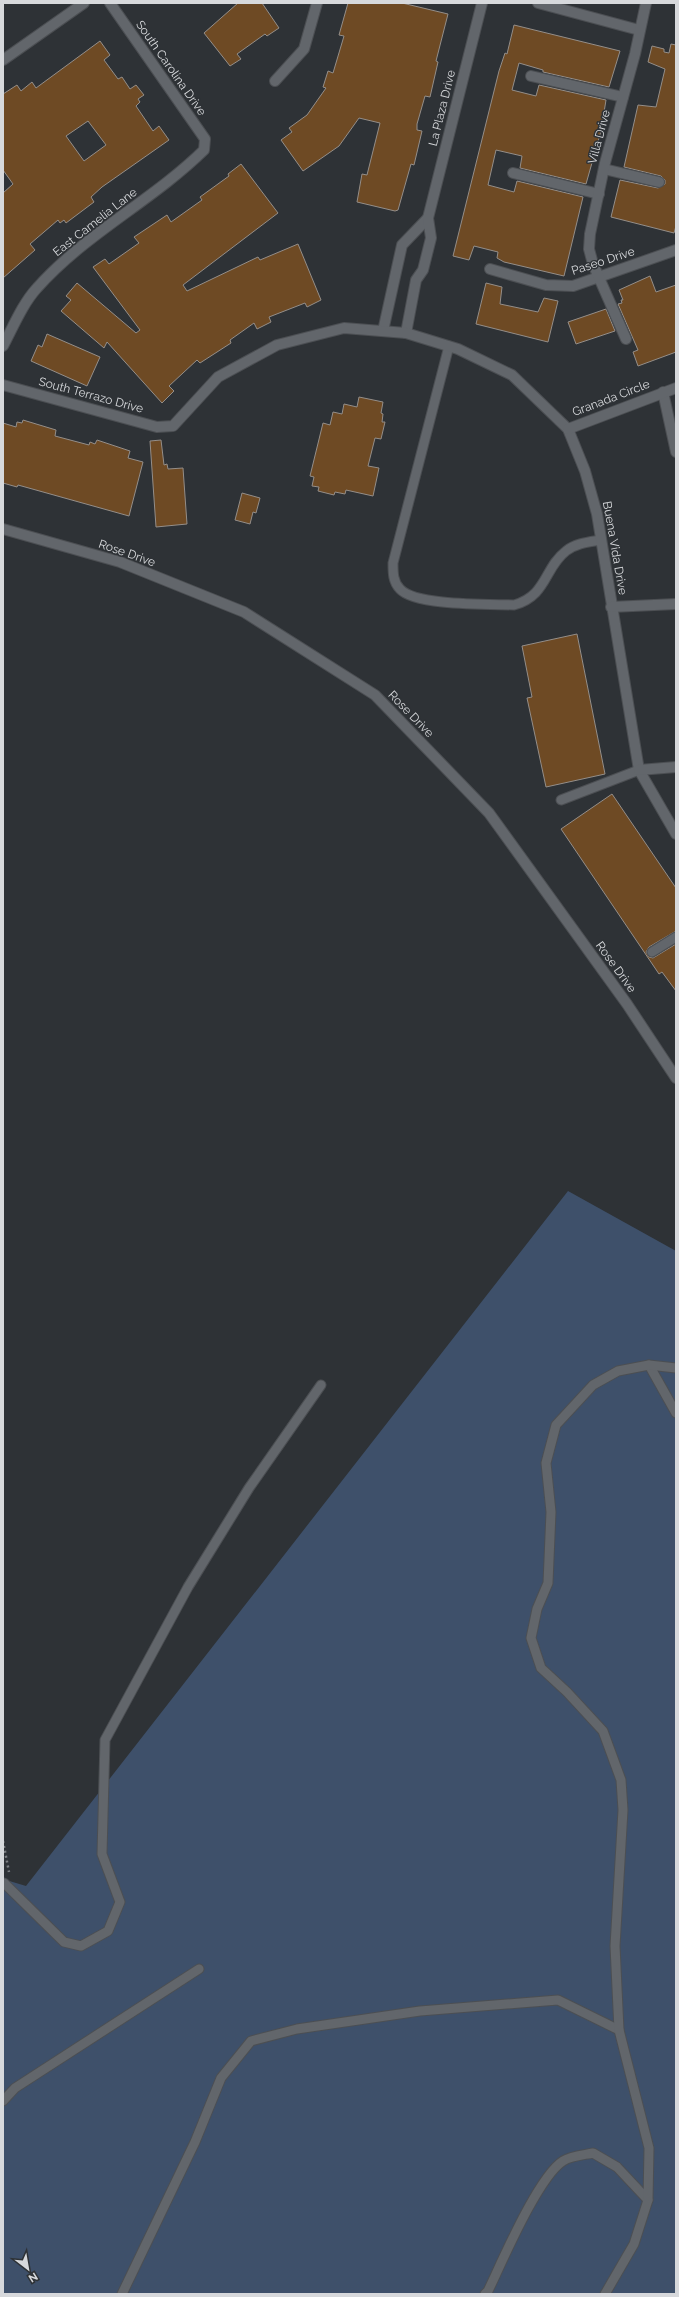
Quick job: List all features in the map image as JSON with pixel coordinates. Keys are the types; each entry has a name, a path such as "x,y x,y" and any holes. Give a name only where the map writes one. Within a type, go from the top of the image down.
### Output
{"street":[{"path":"3,60 84,3"},
{"name":"South Carolina Drive","path":"110,3 205,139 204,150"},
{"path":"275,81 304,49 317,3"},
{"name":"La Plaza Drive","path":"406,333 416,280 422,270 431,238 428,218 482,3"},
{"path":"538,3 639,30"},
{"name":"Villa Drive","path":"626,339 593,264 590,249 590,234 600,194 604,169 635,54 646,3"},
{"path":"531,76 623,97"},
{"name":"East Camelia Lane","path":"3,346 36,289 64,261 114,221 164,186 204,150"},
{"path":"604,169 659,182"},
{"path":"513,173 600,194"},
{"name":"La Plaza Drive","path":"383,331 402,245 428,218"},
{"name":"Paseo Drive","path":"490,269 546,285 573,286 676,250"},
{"name":"Buena Vida Drive","path":"173,426 218,377 277,345 344,328 406,333 449,346 512,375 568,429 585,471 598,514 639,770 676,834"},
{"name":"South Terrazo Drive","path":"3,385 157,427 173,426"},
{"name":"Granada Circle","path":"568,429 676,388"},
{"name":"Granada Circle","path":"663,392 676,452"},
{"name":"Rose Drive","path":"3,529 120,562 244,612 375,695 489,813 626,1004 676,1078"},
{"path":"612,607 676,604"},
{"path":"639,770 676,767"}],"lane":[{"path":"449,346 393,563 393,576 399,589 409,597 428,601 514,605 525,602 536,593 565,551 576,544 601,540"},
{"path":"561,800 639,770"},
{"path":"652,952 676,937"},
{"path":"605,2294 634,2244 648,2200 650,2148 619,2030 615,1946 623,1810 621,1780 603,1731 567,1692 541,1668 531,1638 537,1609 548,1583 551,1512 546,1463 556,1425 593,1385 618,1371 649,1365 676,1368"},
{"path":"649,1365 676,1413"},
{"path":"4,1883 64,1942 81,1946 108,1930 120,1902 102,1854 106,1740 192,1581 249,1488 321,1385"},
{"path":"3,2101 15,2088 199,1969"},
{"path":"122,2294 195,2142 221,2078 251,2041 296,2029 420,2011 558,2000 619,2030"},
{"path":"485,2294 488,2291 520,2224 546,2181 563,2161 593,2153 617,2167 648,2200"}],"path":[{"path":"3,1840 10,1876 4,1883"}],"shaded area":[{"path":"568,1191 676,1251 676,2294 3,2294 3,1876 6,1880 26,1886"}],"building":[{"path":"238,3 262,3 279,28 267,36 265,34 237,54 241,59 230,66 204,33"},
{"path":"348,3 402,3 448,14 436,61 438,62 430,97 425,96 417,124 417,130 422,131 414,165 411,164 398,210 395,211 357,202 362,174 367,175 380,123 359,118 339,146 303,171 281,140 292,132 289,128 307,115 326,88 323,87 328,71 333,73 344,36 339,35"},
{"path":"514,25 620,51 609,87 543,72 543,70 519,63 512,90 536,96 539,85 606,100 601,131 586,184 520,168 522,156 496,150 488,185 514,192 517,181 583,197 564,276 504,262 497,258 498,252 474,246 469,260 453,256 499,71 505,53 507,54"},
{"path":"100,41 110,55 104,60 118,79 122,77 130,89 136,85 144,95 138,99 140,102 136,106 153,131 159,126 169,140 102,187 91,197 94,202 66,223 64,220 60,223 58,220 30,244 35,250 3,278 3,193 13,184 3,170 3,94 17,85 21,91 32,82 36,88","holes":["88,121 106,145 84,161 66,136"]},
{"path":"671,44 676,45 676,226 674,233 611,217 620,180 658,188 665,184 665,180 661,176 624,167 638,105 656,107 665,69 648,62 652,46 664,49 664,52 669,53"},
{"path":"241,164 278,213 183,285 187,291 258,257 260,260 298,244 321,300 307,307 305,303 269,317 271,322 257,329 254,323 230,340 231,343 200,363 197,360 169,386 174,391 162,403 107,342 104,348 61,311 71,300 66,296 77,283 136,333 140,330 93,267 105,259 109,264 139,243 134,237 167,215 171,222 202,200 200,197 229,176 228,174"},
{"path":"650,276 656,292 676,285 676,352 638,366 633,352 638,350 618,304 622,303 621,300 623,300 619,290"},
{"path":"486,283 502,287 500,304 538,312 544,298 558,301 548,342 476,324"},
{"path":"606,309 615,331 576,344 568,322"},
{"path":"47,334 100,357 87,386 31,361 38,345 42,347"},
{"path":"359,397 383,402 381,413 383,414 382,422 385,422 381,439 375,438 368,466 379,468 373,496 346,490 345,494 335,492 334,495 318,491 319,487 312,486 314,477 310,476 323,423 330,425 333,412 342,414 344,404 357,407"},
{"path":"23,420 56,430 55,436 89,445 90,442 95,444 97,440 130,451 128,458 143,462 129,516 18,485 17,487 3,483 3,423 16,427 17,422 22,423"},
{"path":"161,440 164,465 167,464 168,469 183,468 187,524 156,527 150,441"},
{"path":"242,493 260,498 256,513 253,512 250,524 235,520"},
{"path":"577,634 605,774 546,787 527,698 532,697 522,646"},
{"path":"612,794 676,888 676,931 649,947 646,952 649,957 653,958 676,944 676,991 662,972 659,974 561,829"}]}
